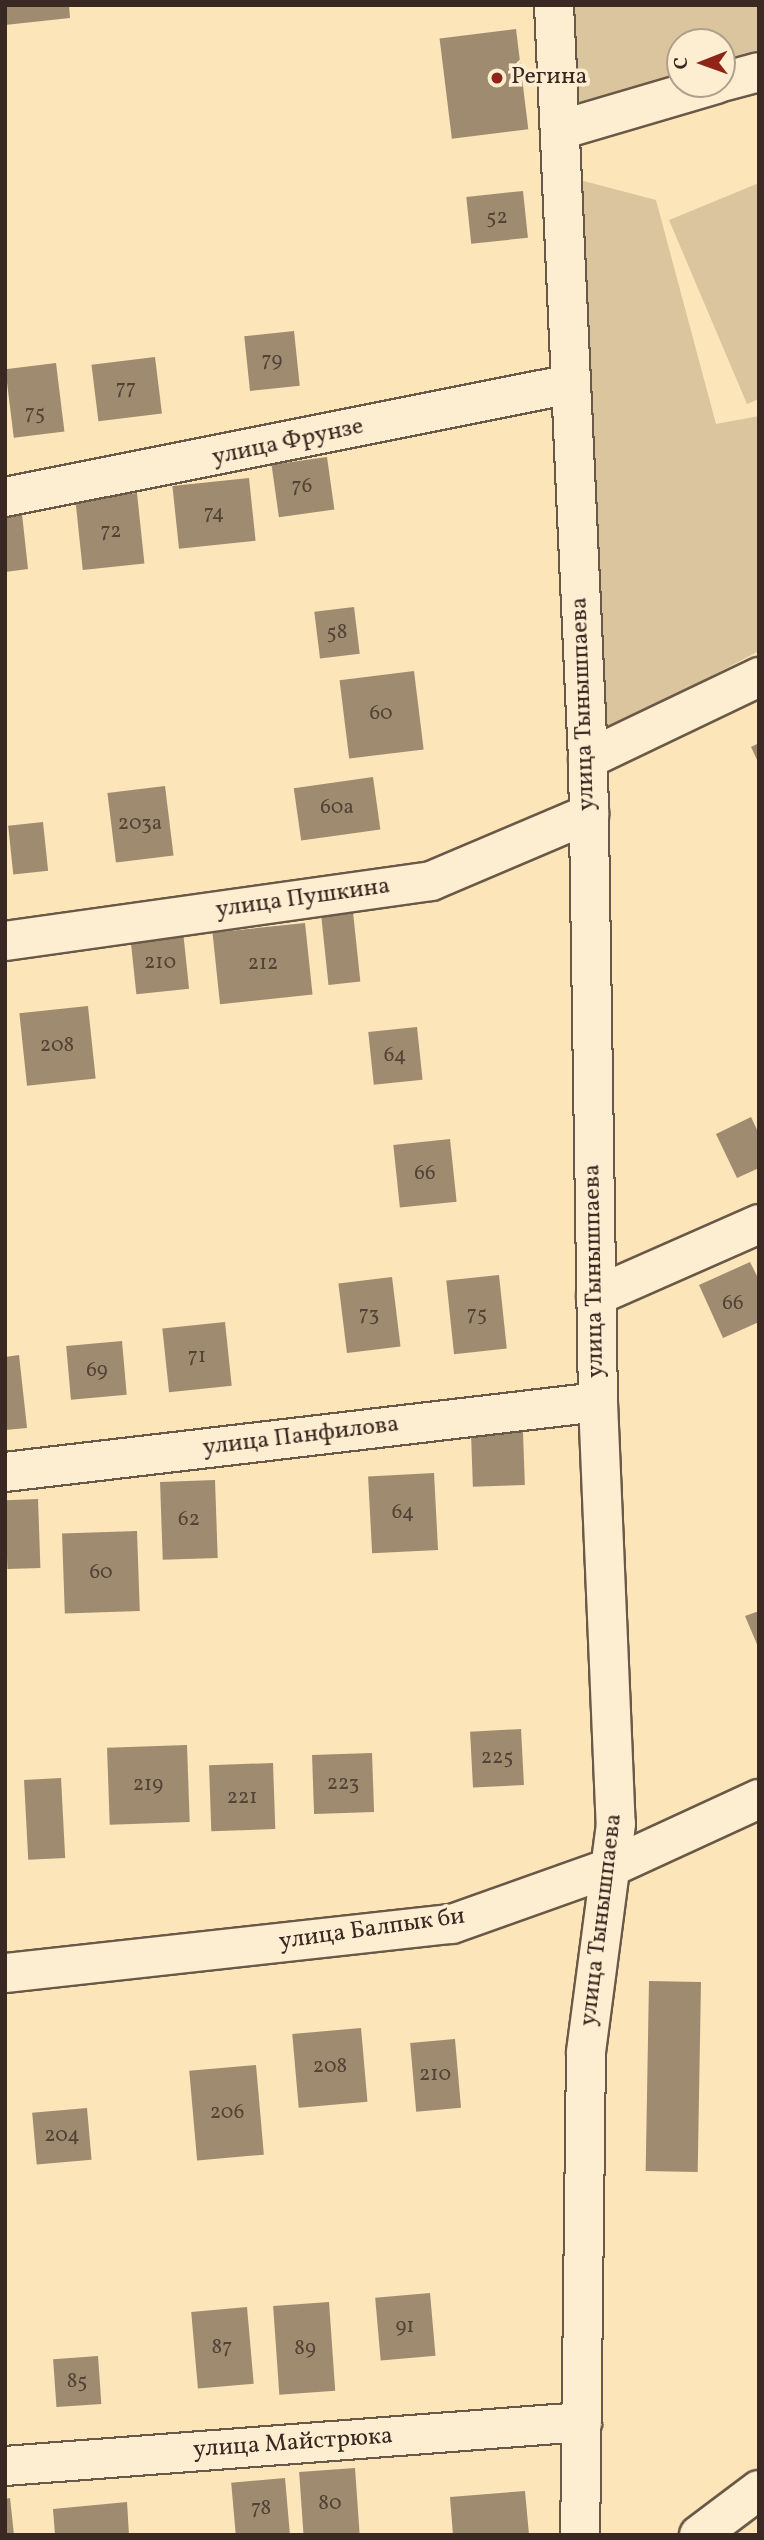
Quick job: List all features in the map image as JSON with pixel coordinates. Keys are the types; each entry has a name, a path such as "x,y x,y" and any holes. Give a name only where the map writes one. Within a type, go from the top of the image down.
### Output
{"street":[{"name":"улица Тынышпаева","path":"554,5 588,759 598,1402 616,1824 586,2053 580,2535"},
{"path":"736,78 759,72"},
{"path":"559,130 668,98"},
{"name":"улица Фрунзе","path":"5,497 570,384"},
{"path":"588,759 759,677"},
{"name":"улица Пушкина","path":"5,941 431,881 589,814"},
{"path":"596,1296 759,1224"},
{"name":"улица Панфилова","path":"5,1472 598,1402"},
{"name":"улица Балпык би","path":"5,1973 452,1924 609,1868 759,1799"},
{"name":"улица Майстрюка","path":"5,2466 582,2422"},
{"path":"699,2535 759,2490"}],"shaded area":[{"path":"564,5 759,5 759,54 736,61 736,28 666,28 666,82 568,111"},
{"path":"576,179 656,200 716,424 759,416 759,651 606,731"},
{"path":"759,183 759,399 747,404 669,220"}],"building":[{"path":"5,5 69,5 70,18 5,25"},
{"path":"516,29 528,129 452,139 440,38"},
{"path":"523,191 528,238 471,244 466,197"},
{"path":"294,331 300,386 250,391 244,336"},
{"path":"155,357 162,414 98,421 91,365"},
{"path":"56,363 64,431 14,438 5,369"},
{"path":"327,457 334,509 279,517 272,465"},
{"path":"249,478 256,541 179,549 172,486"},
{"path":"137,493 144,564 83,570 75,499"},
{"path":"22,514 28,569 5,572 5,516"},
{"path":"354,607 360,654 320,659 314,612"},
{"path":"414,671 424,749 349,759 340,680"},
{"path":"759,743 759,764 751,747"},
{"path":"373,777 380,829 301,841 294,788"},
{"path":"165,786 174,855 116,863 107,793"},
{"path":"43,822 48,871 13,874 8,826"},
{"path":"353,912 360,982 328,985 321,915"},
{"path":"305,923 313,995 220,1004 213,933"},
{"path":"183,931 189,989 136,994 130,937"},
{"path":"88,1006 96,1079 27,1086 19,1013"},
{"path":"417,1027 423,1080 374,1085 368,1032"},
{"path":"751,1117 759,1134 759,1168 737,1178 716,1134"},
{"path":"450,1139 457,1202 400,1208 393,1145"},
{"path":"750,1262 759,1280 759,1322 723,1338 699,1285"},
{"path":"499,1275 507,1349 454,1354 446,1281"},
{"path":"392,1277 401,1346 347,1353 338,1284"},
{"path":"225,1322 232,1386 169,1392 162,1329"},
{"path":"122,1341 127,1395 71,1400 66,1346"},
{"path":"19,1355 27,1428 5,1430 5,1357"},
{"path":"523,1432 525,1485 473,1487 471,1434"},
{"path":"434,1473 438,1550 372,1553 368,1476"},
{"path":"215,1480 218,1558 163,1560 160,1482"},
{"path":"38,1499 40,1568 7,1569 5,1500"},
{"path":"137,1531 140,1611 65,1614 62,1534"},
{"path":"759,1611 759,1649 745,1616"},
{"path":"521,1729 524,1785 473,1788 470,1732"},
{"path":"187,1745 190,1822 110,1825 107,1748"},
{"path":"372,1753 374,1812 314,1814 312,1755"},
{"path":"273,1763 275,1829 211,1831 209,1765"},
{"path":"61,1778 65,1858 28,1860 24,1780"},
{"path":"649,1981 701,1982 698,2172 646,2171"},
{"path":"361,2028 367,2102 299,2108 292,2034"},
{"path":"455,2039 461,2108 416,2112 410,2043"},
{"path":"256,2065 264,2155 197,2160 189,2071"},
{"path":"87,2108 92,2160 37,2165 32,2113"},
{"path":"430,2293 435,2356 381,2361 375,2298"},
{"path":"329,2302 335,2391 279,2395 273,2306"},
{"path":"247,2307 254,2384 198,2389 191,2312"},
{"path":"98,2356 101,2404 56,2407 53,2359"},
{"path":"355,2468 360,2535 304,2535 299,2472"},
{"path":"285,2478 290,2535 236,2535 231,2483"},
{"path":"525,2491 529,2535 453,2535 450,2497"},
{"path":"10,2498 14,2535 5,2535 5,2499"},
{"path":"127,2502 129,2535 55,2535 53,2509"}],"place":[{"name":"Регина","path":"497,78"}]}
